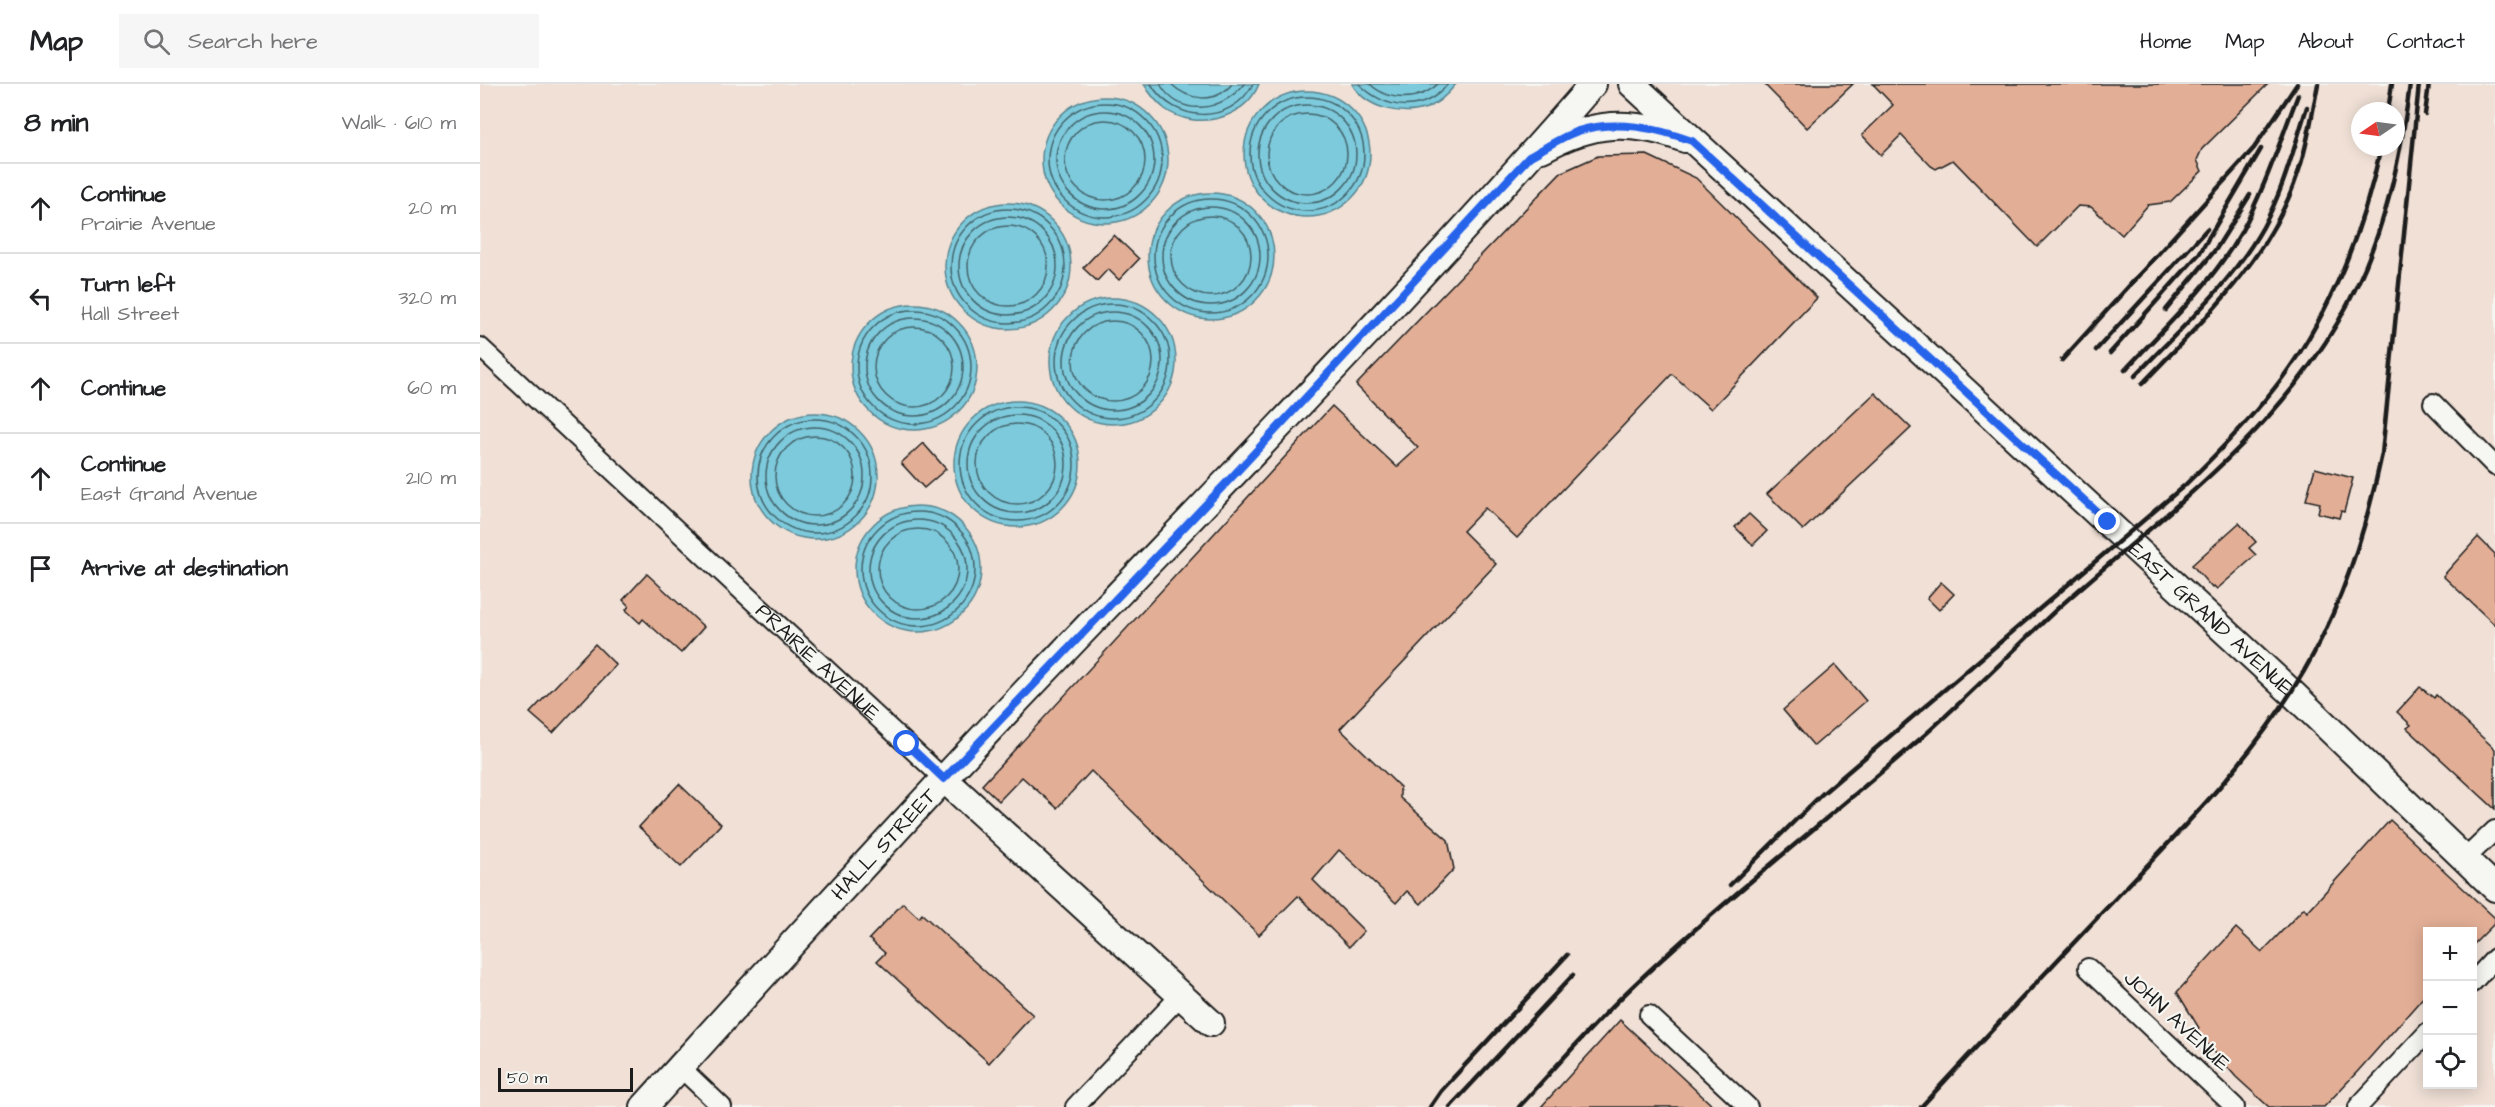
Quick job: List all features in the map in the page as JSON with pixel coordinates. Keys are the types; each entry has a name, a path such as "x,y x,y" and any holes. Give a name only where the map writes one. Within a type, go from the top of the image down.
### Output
{"main road":[{"name":"HALL STREET","path":"644,1107 944,779 1231,478 1529,157 1593,84"},
{"name":"EAST GRAND AVENUE","path":"1632,84 2291,692 2495,888"},
{"path":"1529,157 1579,131 1602,126 1644,127 1692,141"},
{"name":"PRAIRIE AVENUE","path":"944,779 1210,1023"}],"street":[{"name":"PRAIRIE AVENUE","path":"480,347 944,779"},
{"path":"2433,403 2495,466"},
{"path":"2465,859 2495,830"},
{"path":"2474,981 2495,958"},
{"name":"JOHN AVENUE","path":"2088,968 2235,1107"},
{"path":"1075,1107 1181,995"},
{"path":"1649,1014 1748,1107"},
{"path":"2358,1107 2424,1035"},
{"path":"680,1067 722,1107"}],"shaded area":[{"path":"480,84 2495,84 2495,1107 480,1107"}],"water":[{"path":"1144,84 1259,84 1243,106 1231,114 1204,120 1177,116 1165,109 1153,98"},
{"path":"1352,84 1456,84 1443,98 1427,108 1417,111 1396,111 1375,105 1358,92"},
{"path":"1307,91 1331,96 1351,110 1365,130 1370,154 1365,178 1351,198 1331,212 1307,217 1283,212 1263,198 1249,178 1244,154 1249,130 1263,110 1283,96"},
{"path":"1105,97 1129,102 1149,116 1163,136 1168,160 1163,184 1149,204 1129,218 1105,223 1081,218 1061,204 1047,184 1042,160 1047,136 1061,116 1081,102"},
{"path":"1211,193 1235,198 1255,212 1269,232 1274,256 1269,280 1255,300 1235,314 1211,319 1187,314 1167,300 1153,280 1148,256 1153,232 1167,212 1187,198"},
{"path":"1008,203 1032,208 1052,222 1066,242 1071,266 1066,290 1052,310 1032,324 1008,329 984,324 964,310 950,290 945,266 950,242 964,222 984,208"},
{"path":"1113,298 1137,303 1157,317 1171,337 1176,361 1171,385 1157,405 1137,419 1113,424 1089,419 1069,405 1055,385 1050,361 1055,337 1069,317 1089,303"},
{"path":"914,304 938,309 958,323 972,343 977,367 972,391 958,411 938,425 914,430 890,425 870,411 856,391 851,367 856,343 870,323 890,309"},
{"path":"1017,401 1041,406 1062,419 1075,440 1080,464 1075,488 1062,509 1041,522 1017,527 993,522 972,509 959,488 954,464 959,440 972,419 993,406"},
{"path":"815,413 839,418 859,432 873,452 878,476 873,500 859,520 839,534 815,539 791,534 771,520 757,500 752,476 757,452 771,432 791,418"},
{"path":"918,506 942,511 963,524 976,545 981,569 976,593 963,614 942,627 918,632 894,627 873,614 860,593 855,569 860,545 873,524 894,511"}],"building":[{"path":"1764,84 1853,84 1807,128"},
{"path":"1873,84 2268,84 2202,149 2197,160 2202,171 2170,202 2148,205 2122,235 2091,207 2078,206 2037,247 1953,160 1936,169 1901,135 1881,155 1862,135 1893,105"},
{"path":"1647,155 1696,178 1817,298 1711,409 1672,374 1517,538 1485,508 1463,531 1496,564 1340,729 1400,787 1400,798 1448,840 1454,869 1421,904 1407,891 1396,903 1339,850 1313,880 1364,931 1349,947 1298,896 1259,935 1091,771 1057,808 1022,777 999,801 982,785 1332,406 1397,467 1418,448 1356,385 1560,173 1598,156"},
{"path":"1114,235 1139,259 1119,280 1108,269 1097,281 1083,268"},
{"path":"1875,393 1911,428 1803,530 1767,494"},
{"path":"923,443 946,469 924,488 901,463"},
{"path":"2315,468 2353,478 2344,512 2341,511 2339,518 2318,513 2320,503 2306,500"},
{"path":"1749,514 1767,531 1753,545 1735,527"},
{"path":"2239,523 2256,542 2249,548 2256,555 2217,589 2214,586 2212,588 2192,565"},
{"path":"2478,537 2495,554 2495,625 2443,576"},
{"path":"647,574 704,627 681,653 643,619 640,623 626,610 629,606 623,600"},
{"path":"1941,582 1954,594 1939,610 1927,598"},
{"path":"595,644 616,665 553,733 530,713"},
{"path":"1835,665 1866,701 1814,746 1783,710"},
{"path":"2420,687 2434,698 2436,695 2495,749 2495,809 2407,728 2411,725 2397,712"},
{"path":"679,784 721,824 681,867 639,827"},
{"path":"2390,820 2495,918 2495,923 2477,941 2477,927 2423,927 2423,998 2324,1107 2269,1107 2236,1077 2197,1032 2199,1028 2177,992 2236,928 2262,952 2304,908 2307,912"},
{"path":"903,903 919,918 922,914 1033,1015 989,1063 877,961 885,953 869,939"},
{"path":"1620,1020 1714,1107 1541,1107"}],"railway":[{"path":"2062,360 2254,148 2297,84"},
{"path":"2142,384 2211,312 2252,261 2270,233 2286,204 2298,173 2310,129 2318,84"},
{"path":"2389,102 2392,84"},
{"path":"1519,1107 1600,1018 1664,957 1937,724 2056,610 2209,477 2279,404 2310,365 2338,322 2366,265 2394,177 2410,84"},
{"path":"1921,1107 2217,790 2263,733 2318,646 2352,566 2369,511 2382,454 2419,84"},
{"path":"2425,114 2429,84"},
{"path":"2125,370 2201,289 2240,234 2257,201 2298,95"},
{"path":"2135,376 2204,305 2250,248 2277,198 2307,107"},
{"path":"2110,353 2199,254 2261,149"},
{"path":"1730,885 1822,794 2185,485 2224,446 2283,377 2317,324 2344,267 2365,207 2379,156"},
{"path":"2166,310 2216,249 2250,195"},
{"path":"2096,350 2207,229"},
{"path":"1430,1107 1441,1091 1567,955"},
{"path":"1450,1107 1573,975"}],"route":[{"path":"907,744 944,779 1030,686 1231,478 1529,157 1560,139 1579,131 1602,126 1644,127 1668,132 1692,141 2108,522"}]}
